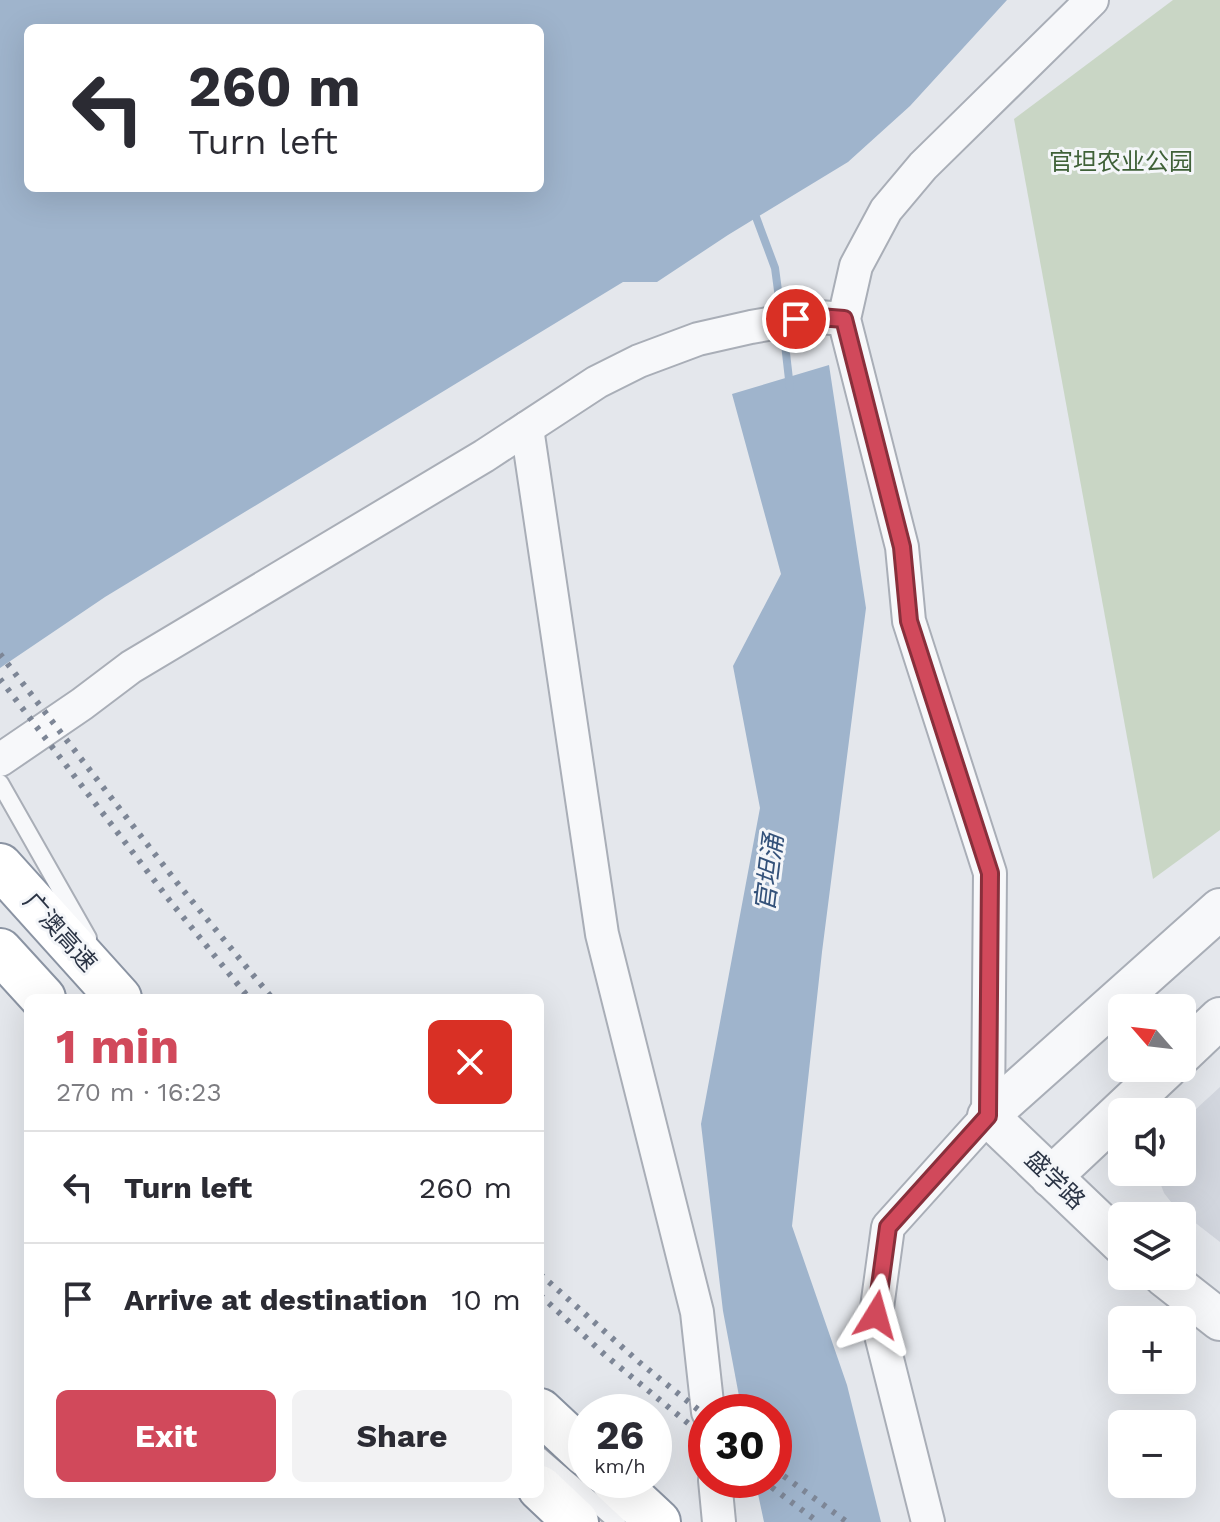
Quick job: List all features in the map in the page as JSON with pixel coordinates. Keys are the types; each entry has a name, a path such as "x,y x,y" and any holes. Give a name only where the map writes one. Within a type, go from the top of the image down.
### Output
{"highway":[{"name":"广澳高速","path":"0,866 117,994"},
{"path":"0,951 39,994"},
{"path":"544,1415 568,1437"},
{"path":"544,1492 576,1522"},
{"path":"632,1498 658,1522"}],"street":[{"path":"988,1116 990,873 909,621 902,547 844,319 856,266 886,210 923,166 1092,0"},
{"path":"0,760 131,667 470,465 597,382 639,361 698,339 796,319 844,319"},
{"path":"527,428 602,934 697,1312 706,1394"},
{"path":"928,1522 876,1315 888,1227 988,1116 1220,909"},
{"path":"1196,1041 1220,1018"},
{"path":"1051,1177 1152,1082"},
{"name":"盛学路","path":"988,1116 1108,1231"},
{"path":"1182,1290 1220,1320"},
{"path":"717,1498 719,1522"}],"lane":[{"path":"0,783 119,994"},
{"path":"544,1459 617,1522"}],"shaded area":[{"path":"1220,1087 1220,1242 1196,1223 1196,1202 1171,1202 1161,1186 1196,1186 1196,1109"}],"green space":[{"name":"官坦农业公园","path":"1173,0 1220,0 1220,830 1153,879 1014,119"}],"water":[{"path":"0,0 1007,0 910,106 848,162 657,282 623,282 105,597 0,668"},
{"path":"829,365 866,608 822,952 792,1226 847,1385 881,1522 764,1522 759,1498 792,1498 792,1394 739,1394 723,1311 701,1124 760,808 733,666 781,574 732,394"}],"waterway":[{"name":"官坦涌","path":"756,217 775,268 781,313"},
{"name":"官坦涌","path":"783,327 790,388"}],"railway":[{"path":"0,654 178,884 269,994"},
{"path":"0,679 170,901 246,994"},
{"path":"544,1278 688,1401"},
{"path":"544,1299 605,1355 688,1423"},
{"path":"792,1482 847,1522"},
{"path":"786,1498 818,1522"}],"route":[{"path":"796,319 844,319 902,547 909,621 990,873 988,1116 888,1227 876,1315"}]}
